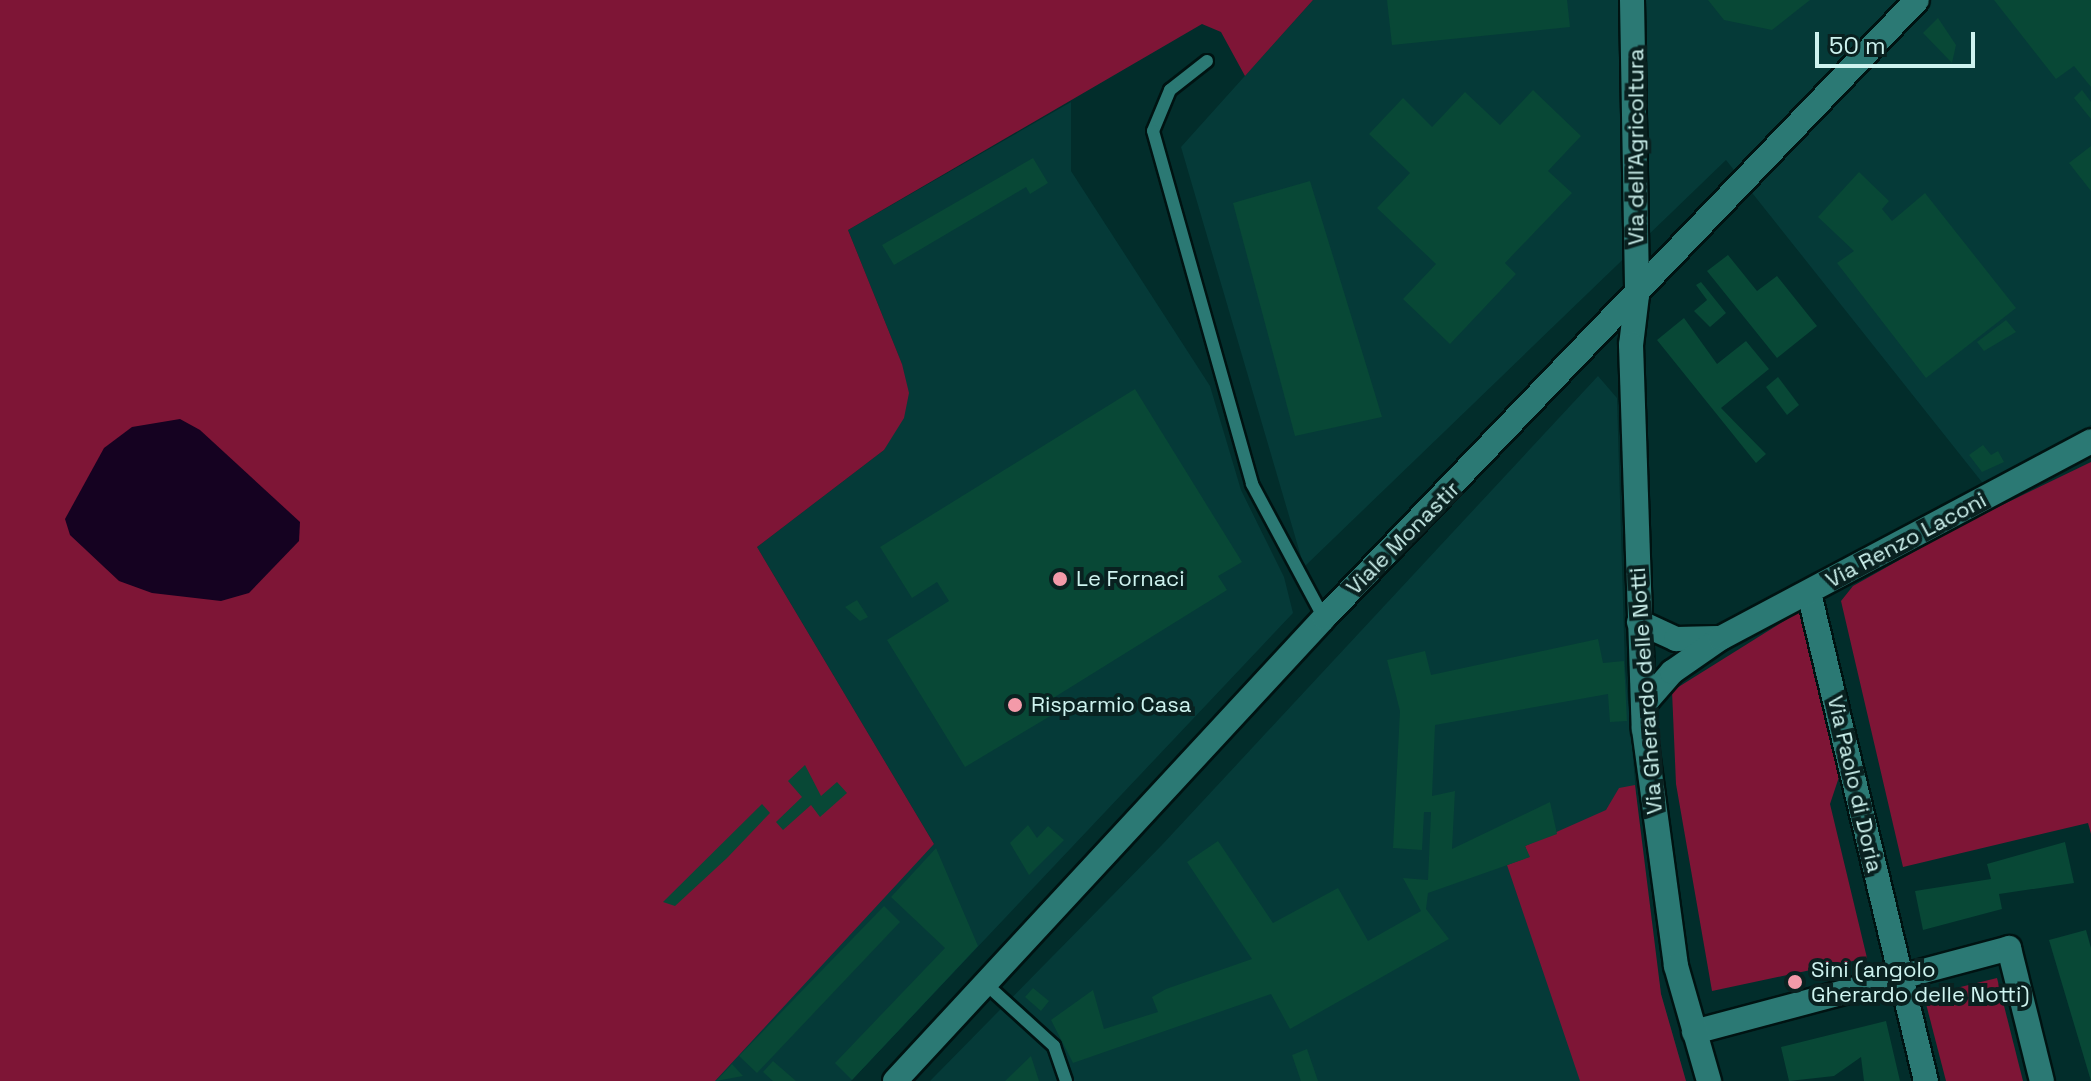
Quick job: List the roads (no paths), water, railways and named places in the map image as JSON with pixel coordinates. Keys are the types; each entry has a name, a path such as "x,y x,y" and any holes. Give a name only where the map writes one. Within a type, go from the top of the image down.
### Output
{"street":[{"name":"Via dell'Agricoltura","path":"1632,0 1637,295"},
{"name":"Viale Monastir","path":"895,1081 1324,618 1917,0"},
{"name":"Via Gherardo delle Notti","path":"1637,295 1631,345 1639,622 1657,850 1694,1032 1709,1081"},
{"name":"Via Renzo Laconi","path":"1644,704 1672,672 1721,638 2091,441"},
{"name":"Via Paolo di Doria","path":"1809,593 1926,1081"},
{"name":"Via Renzo Laconi","path":"1639,622 1676,639 1721,638"},
{"path":"1694,1032 2009,948 2042,1081"}],"lane":[{"path":"1207,61 1170,90 1153,131 1252,484 1324,618"},
{"path":"987,985 1054,1046 1066,1081"}],"place":[{"name":"Le Fornaci","path":"1060,579"},
{"name":"Risparmio Casa","path":"1015,705"},
{"name":"Sini (angolo Gherardo delle Notti)","path":"1795,982"}]}
